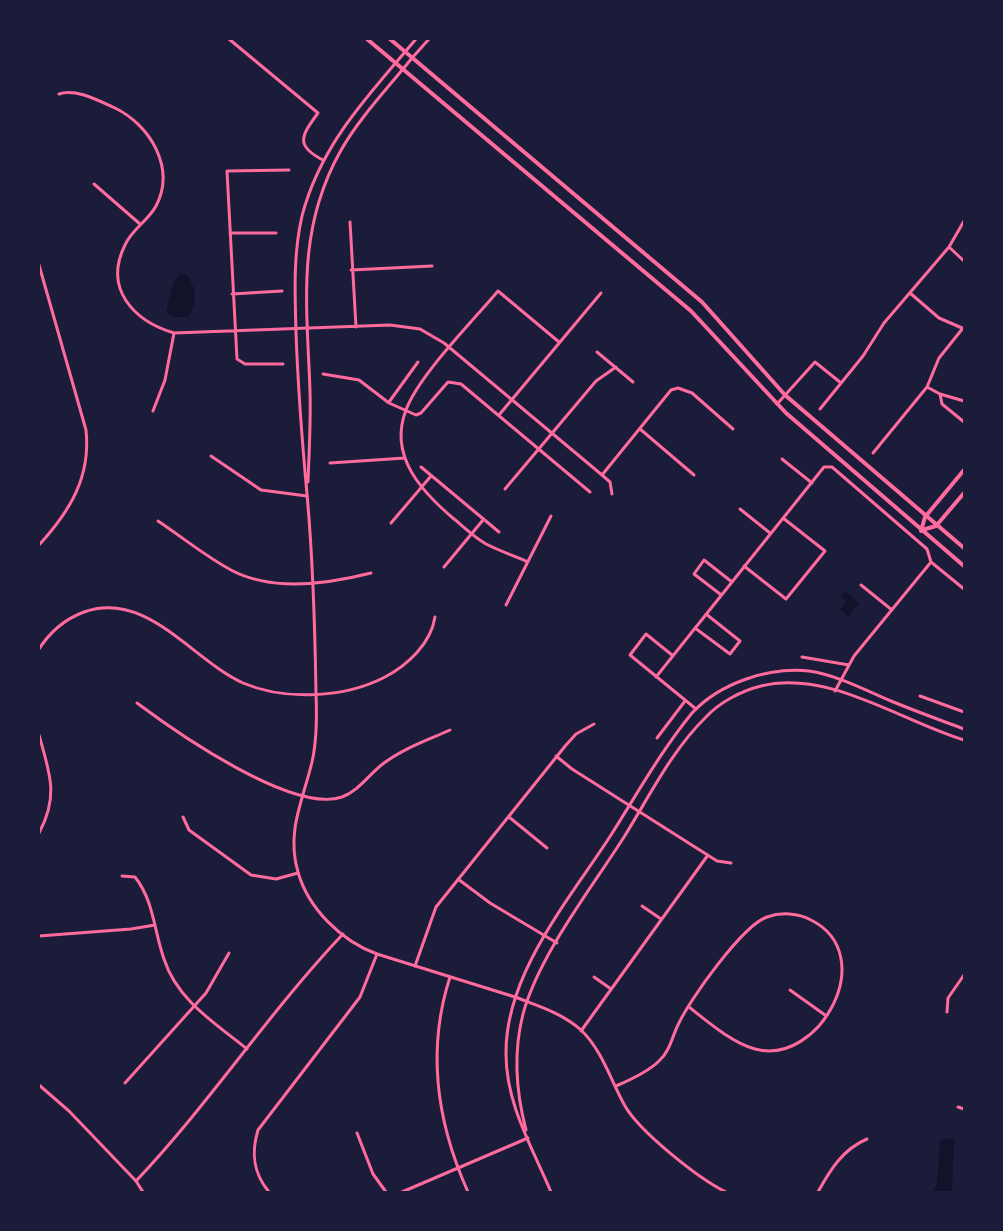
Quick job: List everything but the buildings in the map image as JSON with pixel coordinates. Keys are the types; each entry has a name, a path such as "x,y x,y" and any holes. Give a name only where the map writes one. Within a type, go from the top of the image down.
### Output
{"main road":[{"path":"367,39 691,311 777,404 964,566"},
{"path":"390,39 702,302 785,395 964,549"},
{"path":"921,531 925,517 964,470"},
{"path":"921,531 936,526 964,493"}],"street":[{"path":"229,39 318,113 306,130 303,143 308,152 323,160"},
{"path":"416,39 341,129 323,160 305,204 297,244 294,274 299,403 307,496 316,693 314,751 294,836 298,873 316,908 343,934 376,954 527,1002 555,1013 581,1030 600,1055 625,1106 639,1124 698,1176 726,1192"},
{"path":"307,496 310,429 307,254 320,195 346,142 429,39"},
{"path":"59,94 77,93 121,112 137,123 154,144 163,168 163,184 156,207 128,238 120,256 119,276 124,297 129,306 144,321 174,333 307,327 411,327 430,334 451,348 610,482 612,494"},
{"path":"283,364 241,363 236,354 227,171 289,170"},
{"path":"94,184 140,224"},
{"path":"820,408 909,293 949,247 964,221"},
{"path":"350,222 356,327"},
{"path":"230,233 276,233"},
{"path":"949,247 964,261"},
{"path":"39,266 75,390 88,449 83,477 69,510 39,545"},
{"path":"351,270 432,266"},
{"path":"232,294 282,291"},
{"path":"528,562 471,534 421,488 405,458 402,437 405,411 422,382 498,291 559,342"},
{"path":"499,415 601,293"},
{"path":"873,453 927,387 939,358 964,328 948,324 909,293"},
{"path":"153,411 165,380 174,333"},
{"path":"597,352 633,382"},
{"path":"388,403 418,362"},
{"path":"777,404 815,362 841,382"},
{"path":"505,489 596,381 616,368"},
{"path":"323,374 359,380 388,403 416,415 421,413 443,385 455,381 590,492"},
{"path":"927,387 940,394 964,401"},
{"path":"602,475 671,390 678,388 692,393 733,429"},
{"path":"940,394 942,404 964,422"},
{"path":"640,429 694,475"},
{"path":"211,456 261,490 307,496"},
{"path":"330,463 405,458"},
{"path":"782,459 812,483"},
{"path":"421,467 499,532"},
{"path":"656,677 824,467 832,467 927,549 931,562 964,589"},
{"path":"391,523 431,476"},
{"path":"740,509 770,533"},
{"path":"506,606 551,516"},
{"path":"744,566 786,599 793,591 825,551 783,518"},
{"path":"159,520 232,571 261,580 312,583 339,581 371,573"},
{"path":"444,567 483,520"},
{"path":"720,595 694,574 704,560 732,582"},
{"path":"836,691 849,665 931,562"},
{"path":"861,585 892,610"},
{"path":"39,648 53,630 71,618 91,610 120,608 148,618 242,682 265,690 316,693 359,688 392,674 407,662 433,632 435,617"},
{"path":"695,628 730,654 740,641 706,614"},
{"path":"673,656 646,634 630,656 696,709"},
{"path":"802,657 849,665"},
{"path":"551,1192 514,1107 506,1068 506,1036 515,998 545,936 696,709 734,683 764,674 807,671 843,681 964,729"},
{"path":"528,1138 517,1085 519,1040 527,1002 538,974 694,729 713,710 750,689 777,683 804,684 836,691 964,740"},
{"path":"920,696 964,712"},
{"path":"657,738 685,700"},
{"path":"137,703 209,752 271,784 302,796 326,800 347,795 399,753 450,730"},
{"path":"415,966 431,915 556,756 576,734 594,724"},
{"path":"39,735 52,791 49,812 39,833"},
{"path":"556,756 572,769 717,861 730,863"},
{"path":"508,817 547,848"},
{"path":"183,818 189,830 251,875 276,879 298,873"},
{"path":"581,1030 708,855"},
{"path":"122,876 135,877 150,903 170,974 194,1006 247,1049"},
{"path":"458,879 490,903 557,943"},
{"path":"642,906 662,919"},
{"path":"616,1086 659,1061 689,1007 744,931 764,917 786,914 804,917 817,923 833,939 841,954 841,988 825,1015 802,1040 790,1047 769,1051 743,1044 689,1007"},
{"path":"39,936 155,925"},
{"path":"136,1181 182,1131 343,934"},
{"path":"124,1083 212,985 229,953"},
{"path":"269,1192 262,1183 254,1164 254,1145 258,1130 360,997 376,954"},
{"path":"947,1012 948,998 964,975"},
{"path":"450,977 438,1030 437,1085 443,1123 457,1168 468,1192"},
{"path":"594,977 611,989"},
{"path":"790,990 825,1015"},
{"path":"39,1085 69,1111 136,1181 143,1192"},
{"path":"958,1107 964,1108"},
{"path":"357,1133 373,1174 386,1192"},
{"path":"402,1192 528,1138"},
{"path":"818,1192 840,1158 852,1145 867,1139"}],"shaded area":[{"path":"181,273 187,275 193,286 195,296 193,306 189,317 171,317 166,312 174,281"},
{"path":"845,591 859,603 848,617 840,609 846,601 841,597"},
{"path":"954,1138 952,1192 932,1192 937,1184 940,1141"}]}
